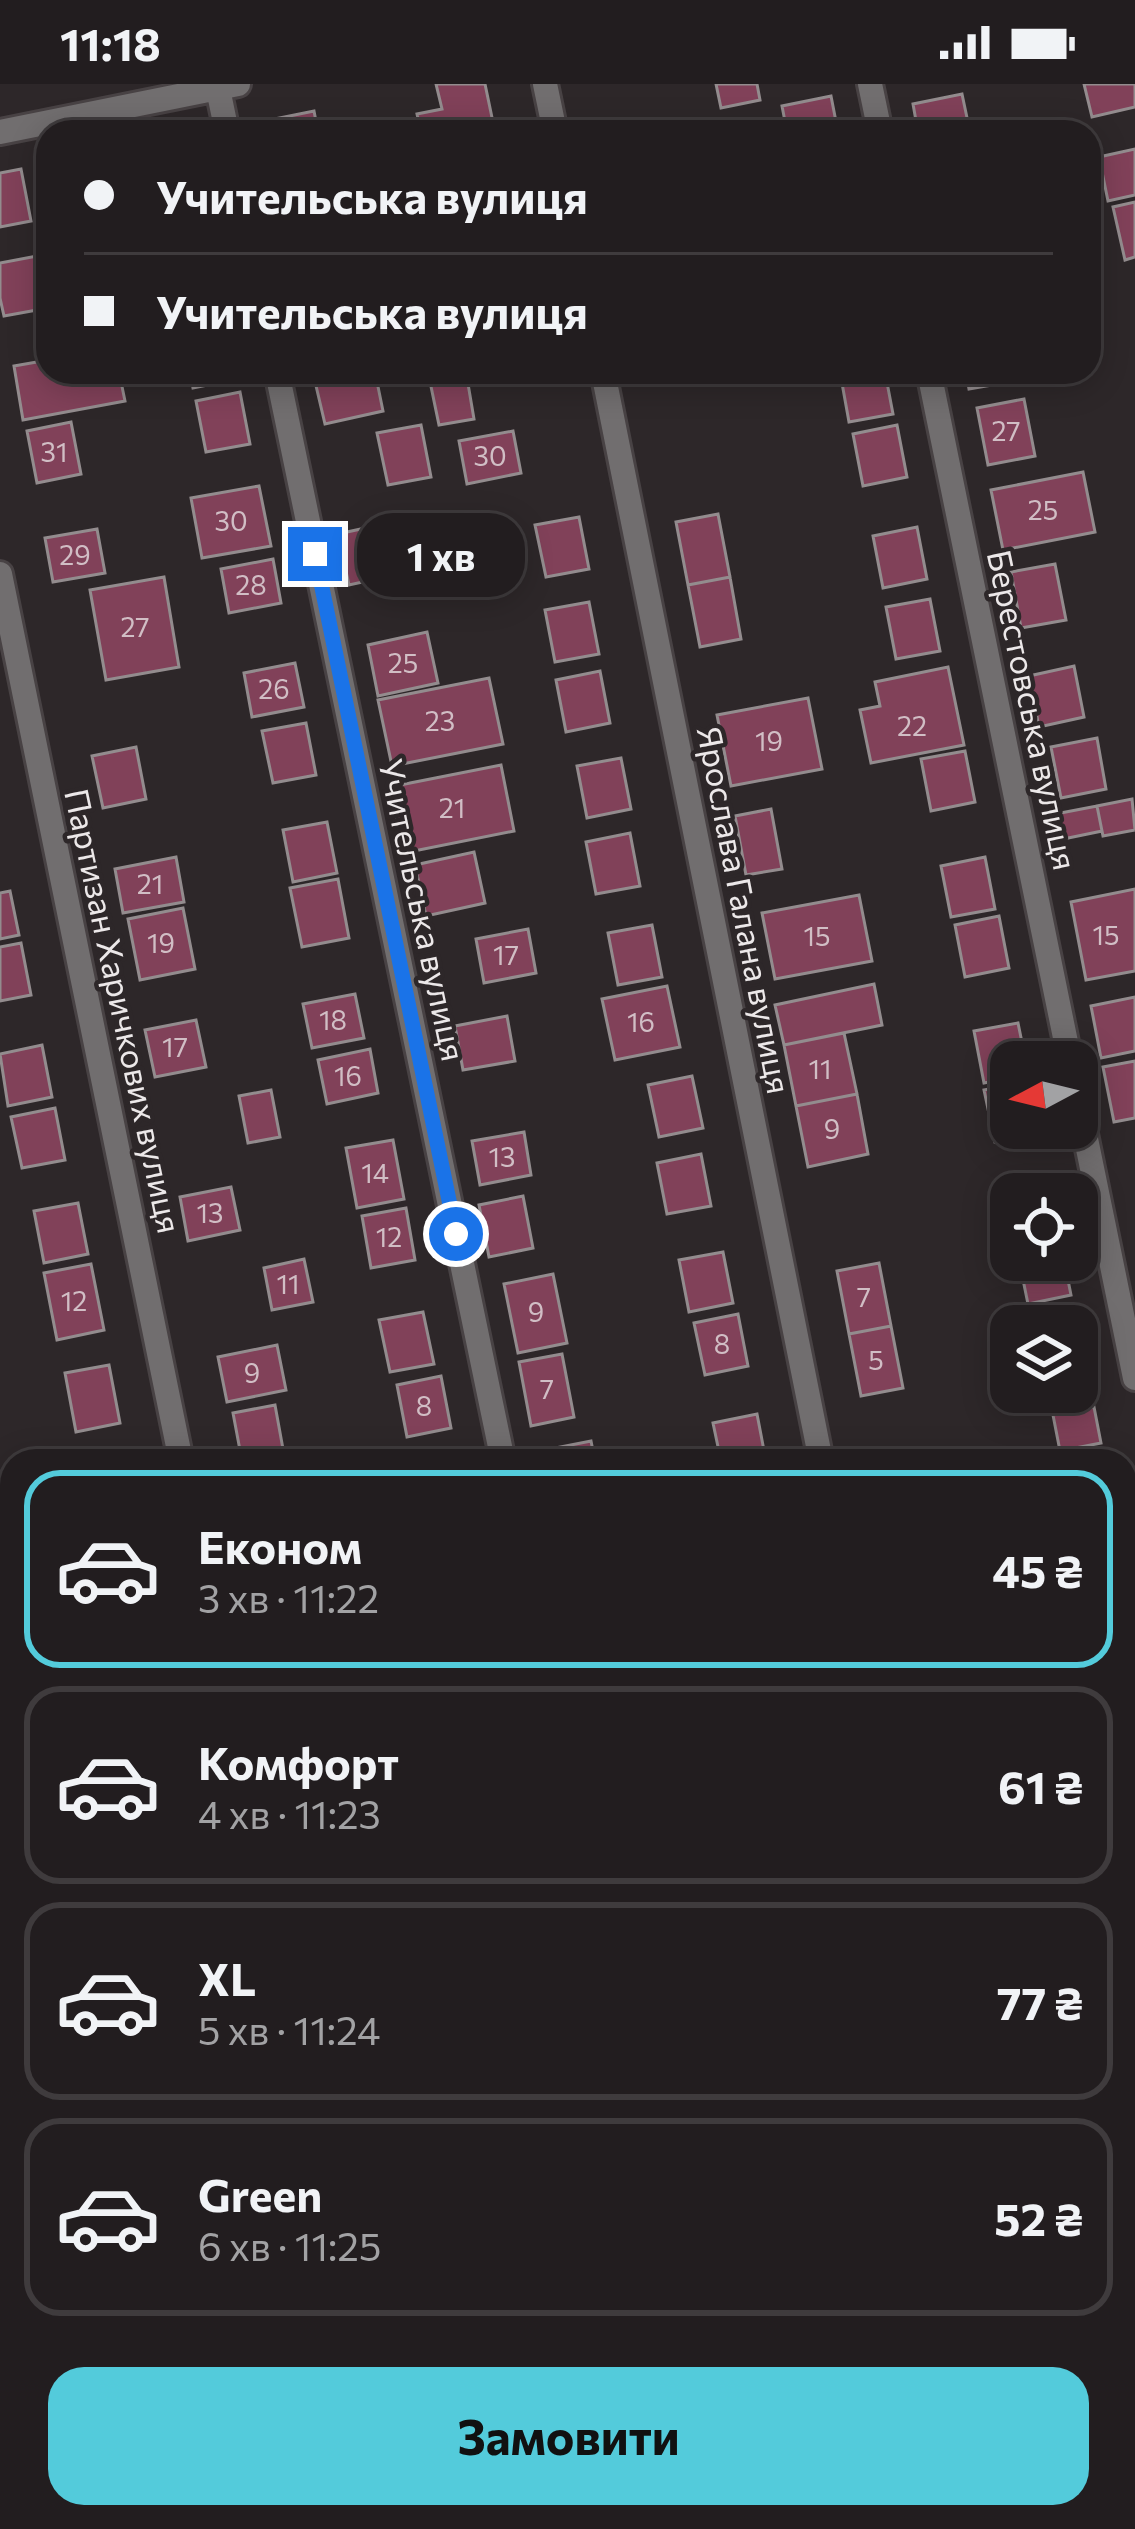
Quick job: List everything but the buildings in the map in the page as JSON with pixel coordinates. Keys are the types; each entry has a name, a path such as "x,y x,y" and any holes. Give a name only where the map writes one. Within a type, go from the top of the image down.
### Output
{"street":[{"path":"545,84 552,120"},
{"path":"870,84 878,120"},
{"path":"57,120 224,85 226,120"},
{"path":"0,132 36,124"},
{"name":"Учительська вулиця","path":"279,384 501,1449"},
{"name":"Ярослава Галана вулиця","path":"605,384 819,1449"},
{"name":"Берестовська вулиця","path":"931,384 1066,1041"},
{"name":"Партизан Харичкових вулиця","path":"0,574 180,1449"},
{"path":"1088,1149 1135,1378"}],"route":[{"path":"315,554 456,1234"}]}
